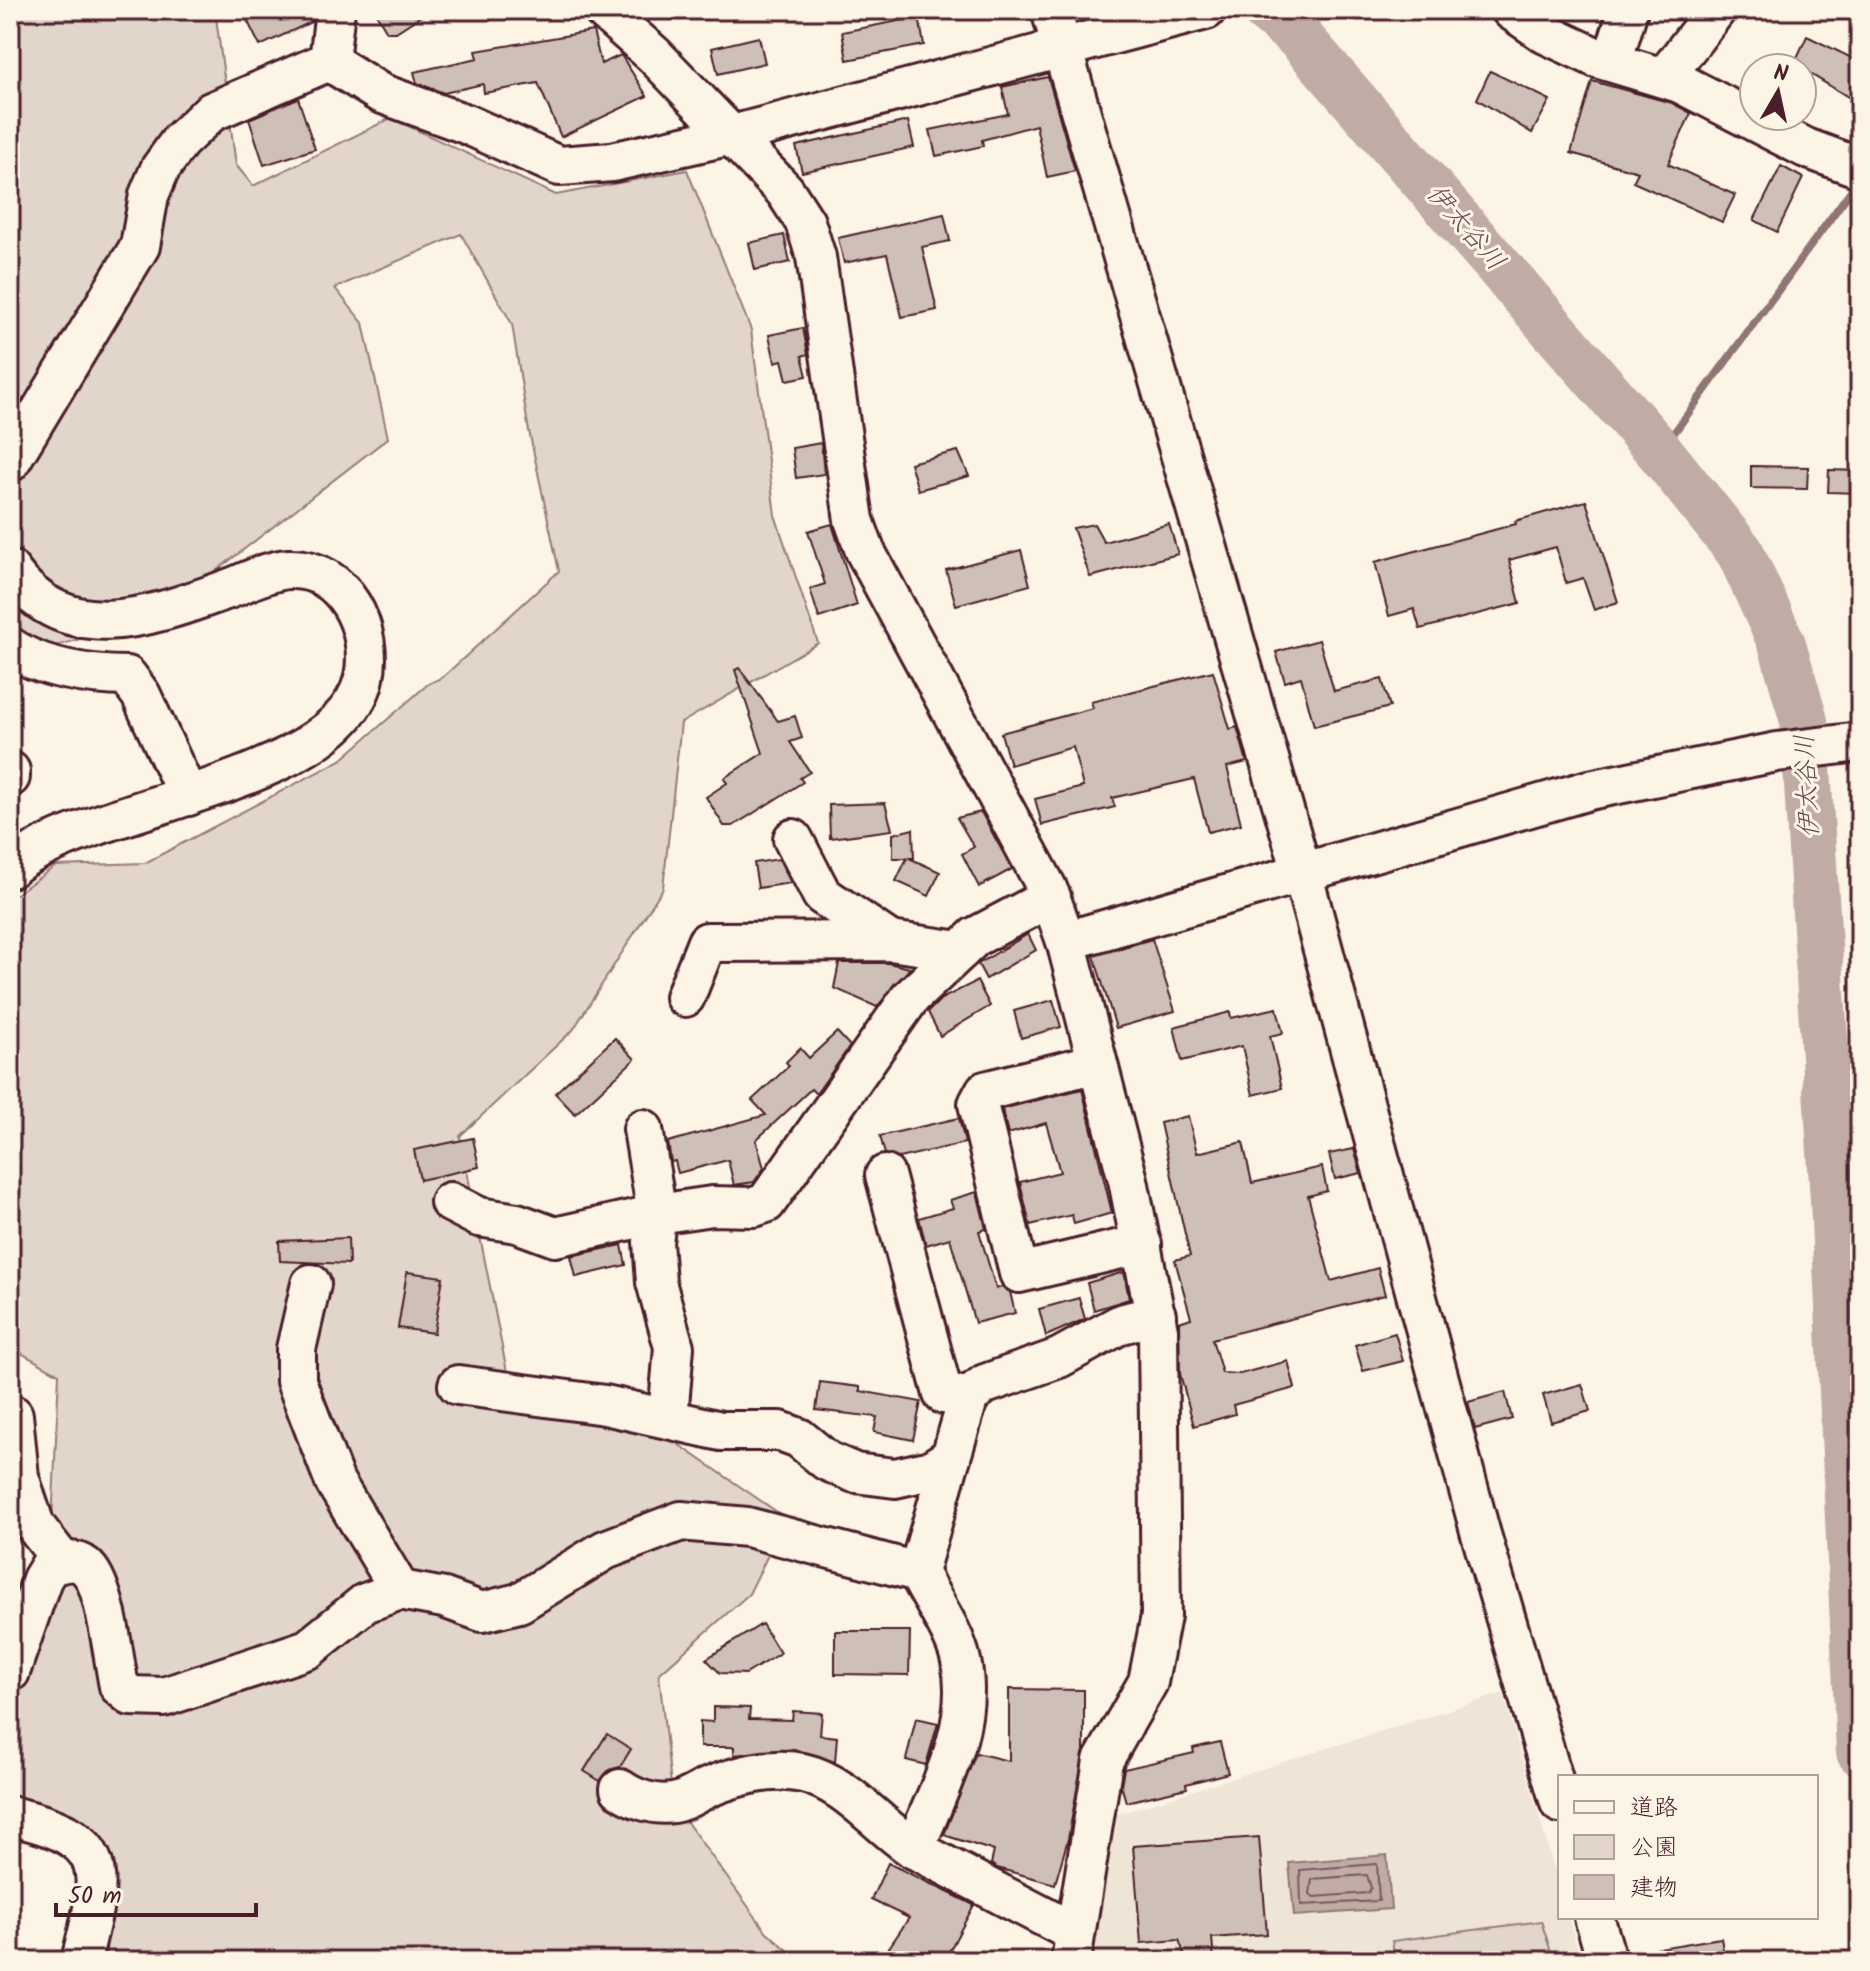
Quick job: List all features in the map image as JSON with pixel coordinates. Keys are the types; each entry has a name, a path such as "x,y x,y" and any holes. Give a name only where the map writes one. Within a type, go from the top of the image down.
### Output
{"street":[{"path":"329,61 335,10"},
{"path":"1051,10 1302,872 1480,1531 1558,1796"},
{"path":"329,61 380,93 466,124 559,166 612,162 732,135 1206,10"},
{"path":"1612,62 1628,10"},
{"path":"1664,78 1716,10"},
{"path":"607,11 785,191 805,222 816,257 854,520 865,551 1037,864 1051,897 1066,941 1097,1063 1142,1244 1156,1315 1161,1616 1148,1682 1103,1761 1072,1946 891,1834 840,1788 803,1773 768,1772 727,1779 673,1803 634,1799 620,1789"},
{"path":"1519,13 1546,34 1612,62 1680,83 1806,148 1856,167"},
{"path":"10,462 140,246 149,195 160,169 180,141 211,112 329,61"},
{"path":"10,570 31,593 54,608 84,618 113,622 159,615 290,569 316,575 338,588 355,608 365,634 363,682 332,728 252,774 42,846 10,868"},
{"path":"10,647 36,660 104,676 127,676 141,695 188,796"},
{"path":"1066,941 1589,790 1777,752 1846,742"},
{"path":"793,839 822,895 890,941"},
{"path":"450,1202 479,1217 517,1223 555,1237 657,1214 712,1206 754,1207 766,1203 910,998 975,937 1051,897"},
{"path":"685,997 707,942 890,941 960,951"},
{"path":"1097,1063 985,1091 978,1104 1019,1273 1142,1244"},
{"path":"643,1129 657,1214 653,1242 656,1282 674,1347 668,1417"},
{"path":"885,1175 943,1394 969,1396"},
{"path":"311,1284 296,1349 296,1381 335,1482 400,1590"},
{"path":"914,1849 956,1745 965,1702 961,1658 918,1572 969,1396 985,1384 1059,1358 1121,1324 1156,1315"},
{"path":"458,1385 668,1417 721,1431 780,1431 799,1438 827,1461 855,1473 895,1478 931,1470 951,1457"},
{"path":"13,1415 19,1477 35,1526 63,1562"},
{"path":"10,1672 42,1579 50,1566 72,1560 84,1564 97,1578 119,1686 131,1696 164,1697 308,1649 365,1603 400,1590 444,1598 482,1612 519,1603 605,1550 681,1521 747,1527 918,1572"},
{"path":"10,1816 46,1823 78,1838 91,1860 97,1883 81,1961"},
{"path":"1595,1919 1607,1961"}],"shaded area":[{"path":"1503,1693 1558,1881 1558,1919 1569,1919 1581,1961 1086,1961 1108,1817"}],"green space":[{"path":"10,10 215,10 236,165 253,186 391,118 556,195 687,170 751,330 775,515 818,643 681,723 663,888 573,1030 460,1136 511,1392 669,1438 786,1518 749,1594 659,1674 673,1803 766,1931 800,1961 107,1961 100,1840 10,1796 10,1687 50,1566 59,1374 10,1347 10,898 56,866 145,863 341,760 428,684 443,677 559,571 528,426 512,324 461,234 335,288 363,323 388,438 159,615 10,660"},
{"path":"1541,1921 1554,1961 1395,1961 1392,1941"}],"water":[{"path":"1387,1855 1391,1909 1294,1916 1289,1863"}],"building":[{"path":"242,10 313,10 311,22 260,46"},
{"path":"374,10 430,10 396,32 387,32"},
{"path":"919,17 924,45 847,60 842,32"},
{"path":"593,31 601,64 621,55 647,96 561,137 538,83 484,93 483,84 444,93 417,83 414,72 478,58 476,51"},
{"path":"1807,36 1860,62 1860,79 1850,98 1818,79 1818,52 1800,52"},
{"path":"759,37 765,63 718,74 712,48"},
{"path":"1490,71 1550,100 1532,133 1477,99"},
{"path":"1048,77 1075,171 1047,177 1036,125 982,140 983,146 936,156 930,130 1008,114 1002,87"},
{"path":"1592,81 1672,103 1691,113 1668,164 1735,195 1722,222 1633,182 1638,172 1571,153"},
{"path":"298,98 315,149 264,165 249,119"},
{"path":"908,121 914,147 802,172 796,146"},
{"path":"1781,166 1803,178 1777,232 1754,220"},
{"path":"944,214 950,241 922,247 937,310 902,317 887,254 844,263 838,238"},
{"path":"784,235 790,262 755,270 749,243"},
{"path":"803,328 808,354 802,356 807,376 787,380 782,360 775,362 769,335"},
{"path":"821,443 824,474 796,478 792,448"},
{"path":"958,451 969,476 918,490 910,463"},
{"path":"1751,466 1808,467 1807,489 1751,488"},
{"path":"1829,470 1860,471 1860,493 1828,492"},
{"path":"1586,501 1618,602 1594,610 1583,578 1566,583 1556,547 1509,560 1520,603 1420,629 1414,609 1389,616 1375,562 1516,524 1515,521"},
{"path":"832,524 857,605 819,618 810,589 825,584 808,531"},
{"path":"1094,524 1104,542 1169,524 1178,554 1090,577 1073,528"},
{"path":"1021,550 1030,585 956,605 946,570"},
{"path":"1319,640 1334,691 1382,679 1390,707 1314,726 1301,677 1285,682 1276,652"},
{"path":"739,668 778,721 795,716 802,738 790,742 810,772 800,778 803,782 733,826 724,826 706,797 727,783 724,778 763,753 735,670"},
{"path":"1213,671 1230,729 1237,727 1247,762 1227,767 1241,824 1208,832 1194,779 1112,798 1115,807 1042,825 1035,799 1083,787 1073,747 1010,765 1001,733 1093,708 1091,702"},
{"path":"885,803 892,830 830,838 829,805"},
{"path":"981,812 1012,869 979,887 962,854 974,847 957,818"},
{"path":"913,829 914,858 909,858 940,872 929,896 896,881 907,858 893,858 893,834"},
{"path":"779,859 791,883 758,888 754,863"},
{"path":"1028,934 1036,950 986,979 978,964"},
{"path":"1152,939 1175,1011 1116,1028 1094,956"},
{"path":"839,963 888,963 910,968 877,1007 834,988"},
{"path":"977,981 990,1006 940,1036 928,1012 941,999"},
{"path":"1053,1000 1061,1027 1021,1038 1014,1011"},
{"path":"1277,1008 1283,1033 1270,1036 1282,1088 1253,1095 1242,1046 1182,1061 1174,1027 1230,1012 1231,1018"},
{"path":"837,1032 850,1046 816,1094 811,1089 756,1140 764,1168 754,1182 734,1185 728,1160 678,1173 675,1161 671,1162 668,1142 766,1115 752,1100 789,1066 786,1062 800,1048 809,1058"},
{"path":"615,1038 635,1059 575,1114 555,1093"},
{"path":"1082,1089 1112,1213 1074,1224 1072,1215 1030,1225 1020,1182 1060,1172 1046,1123 1008,1134 1002,1109"},
{"path":"1188,1116 1197,1153 1243,1142 1252,1183 1322,1167 1327,1191 1308,1196 1331,1281 1378,1268 1385,1295 1212,1339 1222,1373 1240,1374 1288,1361 1295,1388 1233,1405 1235,1414 1194,1426 1180,1374 1179,1322 1191,1318 1175,1260 1190,1256 1160,1123"},
{"path":"959,1118 965,1143 899,1158 885,1154 880,1136"},
{"path":"473,1138 479,1167 420,1180 414,1150"},
{"path":"1354,1149 1361,1173 1335,1179 1329,1154"},
{"path":"977,1192 986,1229 979,1231 996,1289 1002,1287 1010,1292 1015,1313 975,1323 950,1238 926,1245 919,1218 953,1208 950,1200"},
{"path":"348,1238 349,1264 280,1261 279,1241"},
{"path":"622,1245 626,1265 576,1277 571,1256"},
{"path":"407,1272 443,1277 434,1333 398,1328"},
{"path":"1124,1272 1129,1299 1094,1310 1087,1283"},
{"path":"1079,1298 1085,1319 1046,1336 1039,1309"},
{"path":"1395,1333 1403,1361 1363,1371 1355,1345"},
{"path":"820,1382 860,1387 860,1391 921,1402 913,1440 874,1432 877,1417 816,1410"},
{"path":"1582,1384 1590,1411 1551,1422 1543,1395"},
{"path":"1505,1392 1512,1419 1475,1429 1468,1402"},
{"path":"762,1624 780,1653 746,1674 720,1673 706,1659"},
{"path":"835,1631 910,1631 909,1675 835,1674"},
{"path":"1009,1689 1084,1690 1084,1751 1068,1839 1055,1884 997,1868 991,1864 994,1851 944,1835 976,1753 1009,1761"},
{"path":"713,1707 750,1708 749,1719 792,1720 793,1711 822,1713 820,1735 837,1737 835,1762 794,1749 734,1755 734,1747 700,1747 700,1721 713,1722"},
{"path":"916,1718 938,1723 926,1765 906,1760"},
{"path":"607,1734 631,1749 620,1767 609,1770 600,1781 584,1771"},
{"path":"1220,1742 1228,1773 1186,1784 1187,1788 1126,1802 1121,1785 1124,1769 1194,1753 1193,1748"},
{"path":"1259,1837 1267,1934 1212,1938 1214,1961 1187,1961 1179,1940 1141,1943 1133,1846"},
{"path":"888,1863 974,1905 944,1961 880,1961 909,1918 871,1900"},
{"path":"1721,1938 1725,1961 1654,1961 1653,1949"}],"waterway":[{"name":"伊太谷川","path":"1266,10 1299,37 1660,452 1740,552 1782,644 1804,721 1834,1200 1860,1752"},
{"path":"1660,452 1860,178"}]}
